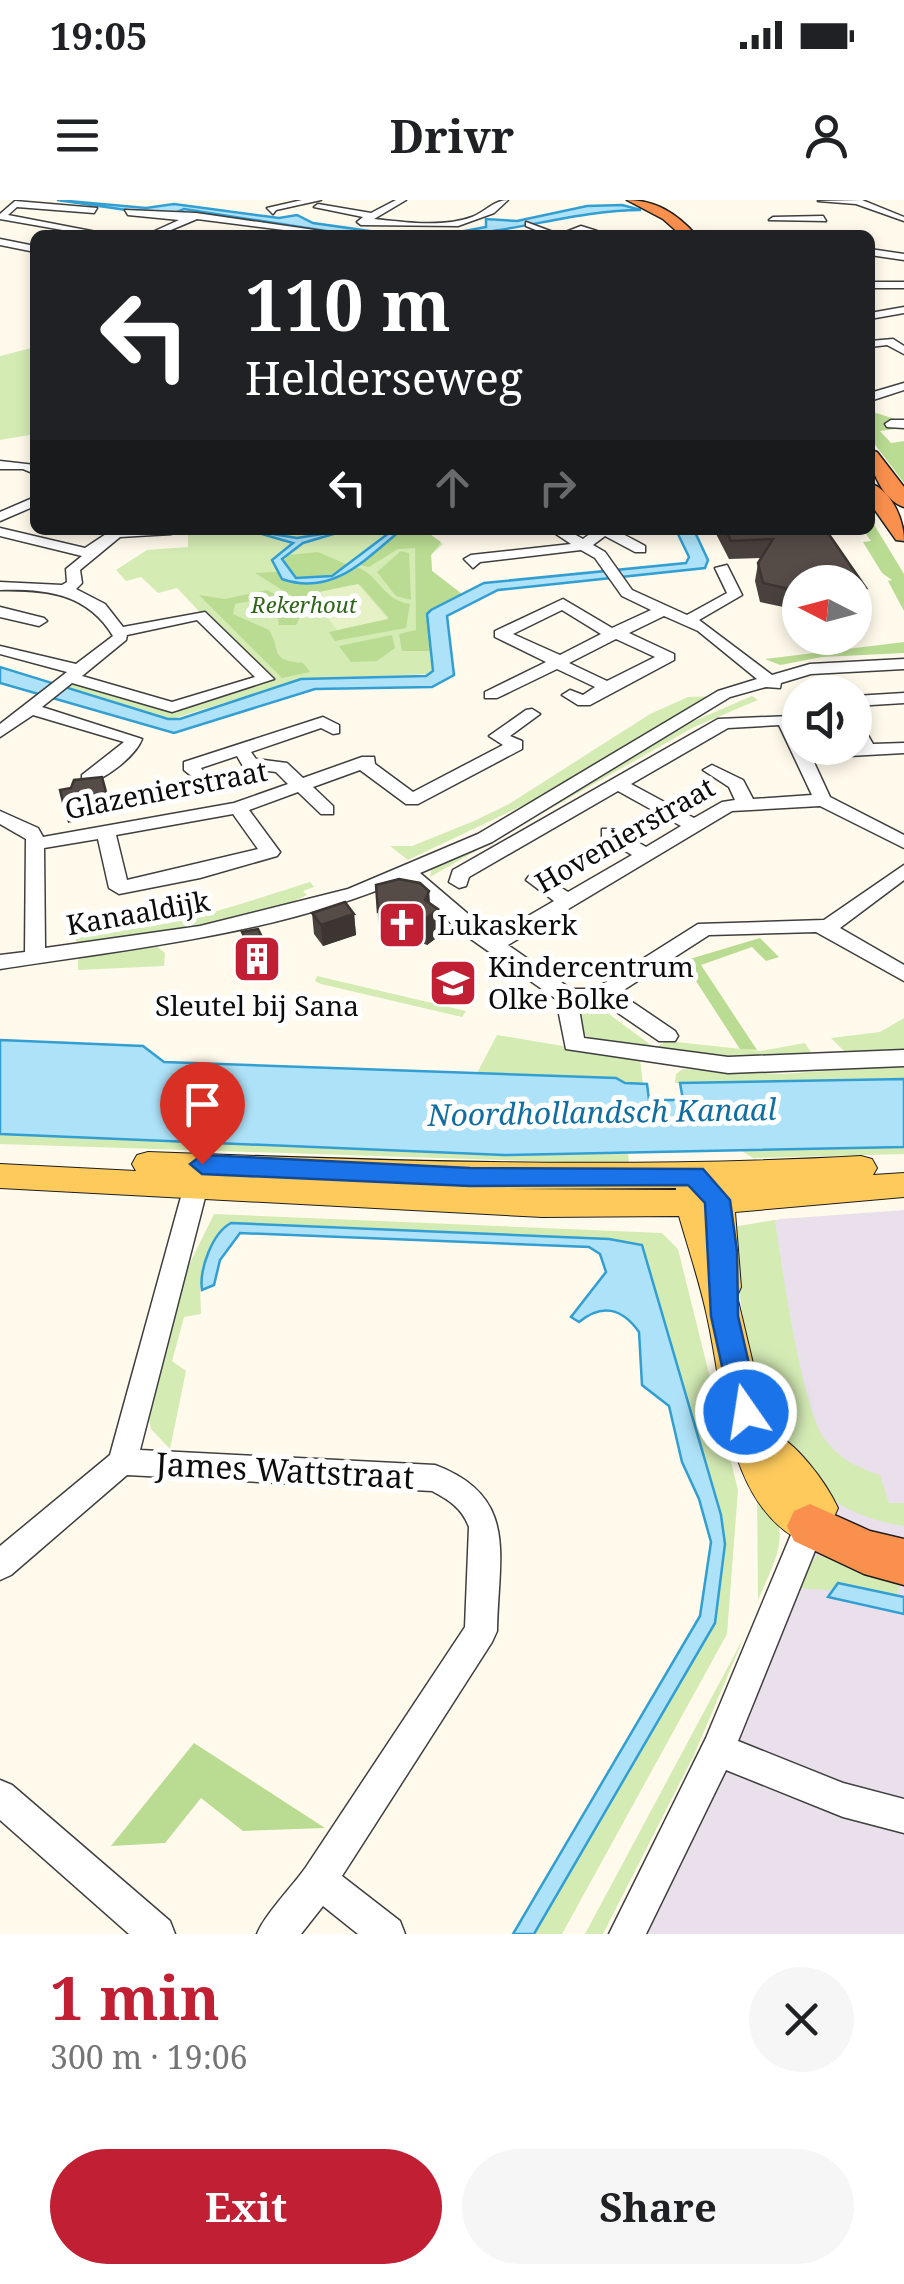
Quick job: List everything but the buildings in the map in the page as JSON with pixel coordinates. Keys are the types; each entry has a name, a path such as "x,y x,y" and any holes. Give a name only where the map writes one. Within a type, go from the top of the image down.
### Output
{"highway":[{"path":"634,200 668,216 683,230"},
{"path":"654,200 685,216 699,230"},
{"path":"875,463 904,502"},
{"path":"875,496 904,535"},
{"path":"814,1517 904,1539"},
{"path":"814,1517 864,1552 904,1562"}],"main road":[{"path":"0,1159 446,1201 904,1186"},
{"path":"701,1193 904,1165"},
{"path":"0,1176 199,1175"},
{"path":"701,1193 756,1461 780,1498 814,1517"}],"street":[{"path":"273,211 270,208 281,202 323,205 424,228 476,218 504,200"},
{"path":"540,200 564,203"},
{"path":"772,218 788,220 857,201 902,220"},
{"path":"1,217 16,202 94,210"},
{"path":"345,230 402,202"},
{"path":"825,208 852,209"},
{"path":"825,208 833,229"},
{"path":"128,212 321,230"},
{"path":"121,230 156,216"},
{"path":"1,217 89,230"},
{"path":"163,230 194,217"},
{"path":"781,230 794,227 788,220"},
{"path":"529,224 544,230"},
{"path":"0,242 30,248"},
{"path":"875,254 902,259"},
{"path":"875,260 883,256"},
{"path":"875,285 904,284"},
{"path":"875,318 900,315"},
{"path":"875,343 888,342 904,352"},
{"path":"875,395 904,386"},
{"path":"0,465 30,467"},
{"path":"0,517 30,503"},
{"path":"0,529 94,554 73,569 75,583 65,590"},
{"path":"87,553 114,535"},
{"path":"566,535 585,545 632,596 688,620 725,642 771,683"},
{"path":"472,564 471,559 585,545 598,535"},
{"path":"613,535 640,549"},
{"path":"688,620 735,595 722,568"},
{"path":"0,597 19,584"},
{"path":"0,586 19,584 88,596 119,632 119,642 0,732"},
{"path":"570,695 584,702 668,657 563,604 500,634 607,688"},
{"path":"555,660 663,610"},
{"path":"0,612 38,621"},
{"path":"4,650 72,678 172,706 266,679 200,615 119,632"},
{"name":"Glazenierstraat","path":"36,844 238,808 365,762 412,800 468,774 516,744 498,736 532,714 491,696 555,660"},
{"name":"Kanaaldijk","path":"0,962 200,932 284,912 407,870 485,838 636,746 771,683 810,669 904,664"},
{"name":"Kanaaldijk","path":"771,683 904,674"},
{"path":"872,699 904,698"},
{"path":"37,705 132,739 132,745 88,778"},
{"path":"460,882 460,874 724,723 782,720"},
{"path":"199,777 190,766 323,722 332,729"},
{"path":"281,767 289,743 283,738"},
{"path":"872,750 904,748"},
{"path":"242,751 250,764 281,767 327,810"},
{"path":"807,765 824,800 904,842"},
{"path":"712,770 737,784 746,804"},
{"path":"616,783 694,826"},
{"name":"Hovenierstraat","path":"493,946 728,806 824,800"},
{"path":"106,831 119,888 200,872 270,852 238,808"},
{"path":"0,817 31,832 36,844 35,958"},
{"path":"610,833 646,855"},
{"path":"407,870 493,946 566,996 604,993 704,929 820,925 904,974"},
{"path":"826,928 904,871"},
{"path":"536,880 568,901"},
{"path":"604,993 667,1036"},
{"path":"566,996 574,1044 728,1065 904,1058"},
{"path":"122,1462 199,1175"},
{"name":"James Wattstraat","path":"0,1565 122,1462 435,1478 452,1484 476,1508 485,1539 481,1631 319,1880 293,1917 275,1934"},
{"path":"627,1934 718,1750 814,1517"},
{"path":"718,1750 843,1800 904,1816"},
{"path":"0,1797 157,1934"},
{"path":"319,1880 386,1934"}],"shaded area":[{"path":"904,1210 904,1934 637,1934 810,1557 734,1229 781,1219"}],"green space":[{"path":"30,348 30,435 0,440 0,356"},
{"path":"875,413 904,422 884,425 895,429 880,431 891,443 904,441 904,483 875,445"},
{"path":"875,526 904,574 904,611 888,581 892,580 882,573 863,542 871,541 867,535 875,535"},
{"name":"Rekerhout","path":"188,535 431,535 443,544 431,555 432,571 462,594 427,614 432,674 301,679 172,719 65,689 74,682 179,709 265,681 177,588 158,593 141,577 126,581 116,570 147,550 188,547"},
{"path":"395,535 431,535 441,542 431,555 432,571 462,594 427,614 431,651 402,651 399,634 416,630 415,548 398,549 369,567 359,565"},
{"path":"401,551 409,553 411,600 396,596 377,572"},
{"path":"318,552 348,565 332,576 293,578 282,562 289,555"},
{"path":"356,567 393,598 410,604 406,628 335,641 329,632 389,618 360,585 295,598 255,573 277,572 282,579 311,583 339,577"},
{"path":"358,584 388,619 337,630 309,594"},
{"path":"267,590 304,610 296,625 279,625 276,609 255,600 235,604 233,614 269,630 280,657 303,663 310,672 282,678 199,595 225,599"},
{"path":"392,635 395,648 377,661 351,662 339,646"},
{"path":"904,642 904,653 872,655 872,646"},
{"path":"798,655 863,655 780,665 765,659"},
{"path":"715,696 526,804 408,860 390,846 412,846 474,821 509,804 650,714 688,697"},
{"path":"752,696 758,700 694,727 430,877 432,867 673,730"},
{"path":"310,882 314,887 303,891 307,895 280,907 194,929 77,945 74,934 65,929 73,925 97,930 157,925"},
{"path":"760,938 779,957 766,961 752,947 701,965 757,1050 740,1049 683,961"},
{"path":"155,945 165,953 164,966 78,970 78,959"},
{"path":"317,976 466,1011 462,1017 321,984 315,981"},
{"path":"605,1000 616,1009 609,1014 655,1048 667,1041 760,1051 805,1043 814,1057 693,1057 600,1042 582,1033 578,1003"},
{"path":"904,1018 904,1049 846,1053 831,1038 880,1032"},
{"path":"497,1035 640,1059 643,1084 616,1078 477,1073"},
{"path":"904,1065 904,1079 675,1083 676,1074 683,1069 783,1074"},
{"path":"0,1134 504,1155 628,1154 629,1164 0,1144"},
{"path":"904,1147 904,1154 753,1158 742,1151"},
{"path":"214,1214 662,1233 678,1249 738,1490 727,1634 562,1934 534,1934 715,1623 725,1544 721,1515 642,1245 608,1239 231,1223 200,1286 201,1314 184,1317 172,1361 186,1371 170,1449 151,1429 147,1408 186,1271"},
{"path":"775,1220 794,1334 816,1422 824,1438 842,1457 880,1475 889,1503 904,1503 904,1526 854,1512 816,1487 787,1454 767,1414 744,1322 732,1227"},
{"path":"757,1489 769,1503 779,1530 776,1556 758,1600"},
{"path":"817,1555 902,1579 896,1596 838,1583 830,1590 796,1588"},
{"path":"744,1637 694,1755 603,1934 585,1934"},
{"path":"194,1743 325,1828 243,1831 201,1798 165,1843 111,1846"}],"water":[{"path":"57,200 146,208 174,204 279,218 297,215 313,223 363,230 320,230 184,209 168,216"},
{"path":"622,205 641,210 498,230 470,230 486,227 486,219 517,221 587,206"},
{"path":"265,535 297,538 330,535 303,543 282,559 296,578 332,576 386,535 395,535 347,572 317,583 282,579 272,560 293,543"},
{"path":"678,535 696,535 708,560 705,568 498,590 447,616 454,675 432,687 315,689 174,733 0,683 0,667 168,719 180,719 301,679 426,676 433,671 427,614 484,583 686,563 689,557"},
{"name":"Noordhollandsch Kanaal","path":"0,1040 143,1046 164,1062 616,1078 625,1083 647,1084 649,1100 683,1100 680,1083 904,1079 904,1147 504,1155 0,1134"},
{"path":"231,1223 609,1239 642,1245 721,1515 725,1544 715,1623 534,1934 513,1934 700,1616 711,1542 699,1499 682,1462 669,1406 642,1385 639,1332 626,1318 611,1311 596,1312 579,1322 571,1317 606,1272 600,1254 589,1247 240,1233 220,1260 214,1285 202,1290 208,1253 218,1235"},
{"path":"838,1583 904,1597 904,1614 828,1597"}],"place":[{"name":"Lukaskerk","path":"402,925"},
{"name":"Sleutel bij Sana","path":"257,959"},
{"name":"Kindercentrum Olke Bolke","path":"453,983"}],"route":[{"path":"202,1164 470,1177 694,1175 718,1200 725,1316 746,1412"}]}
